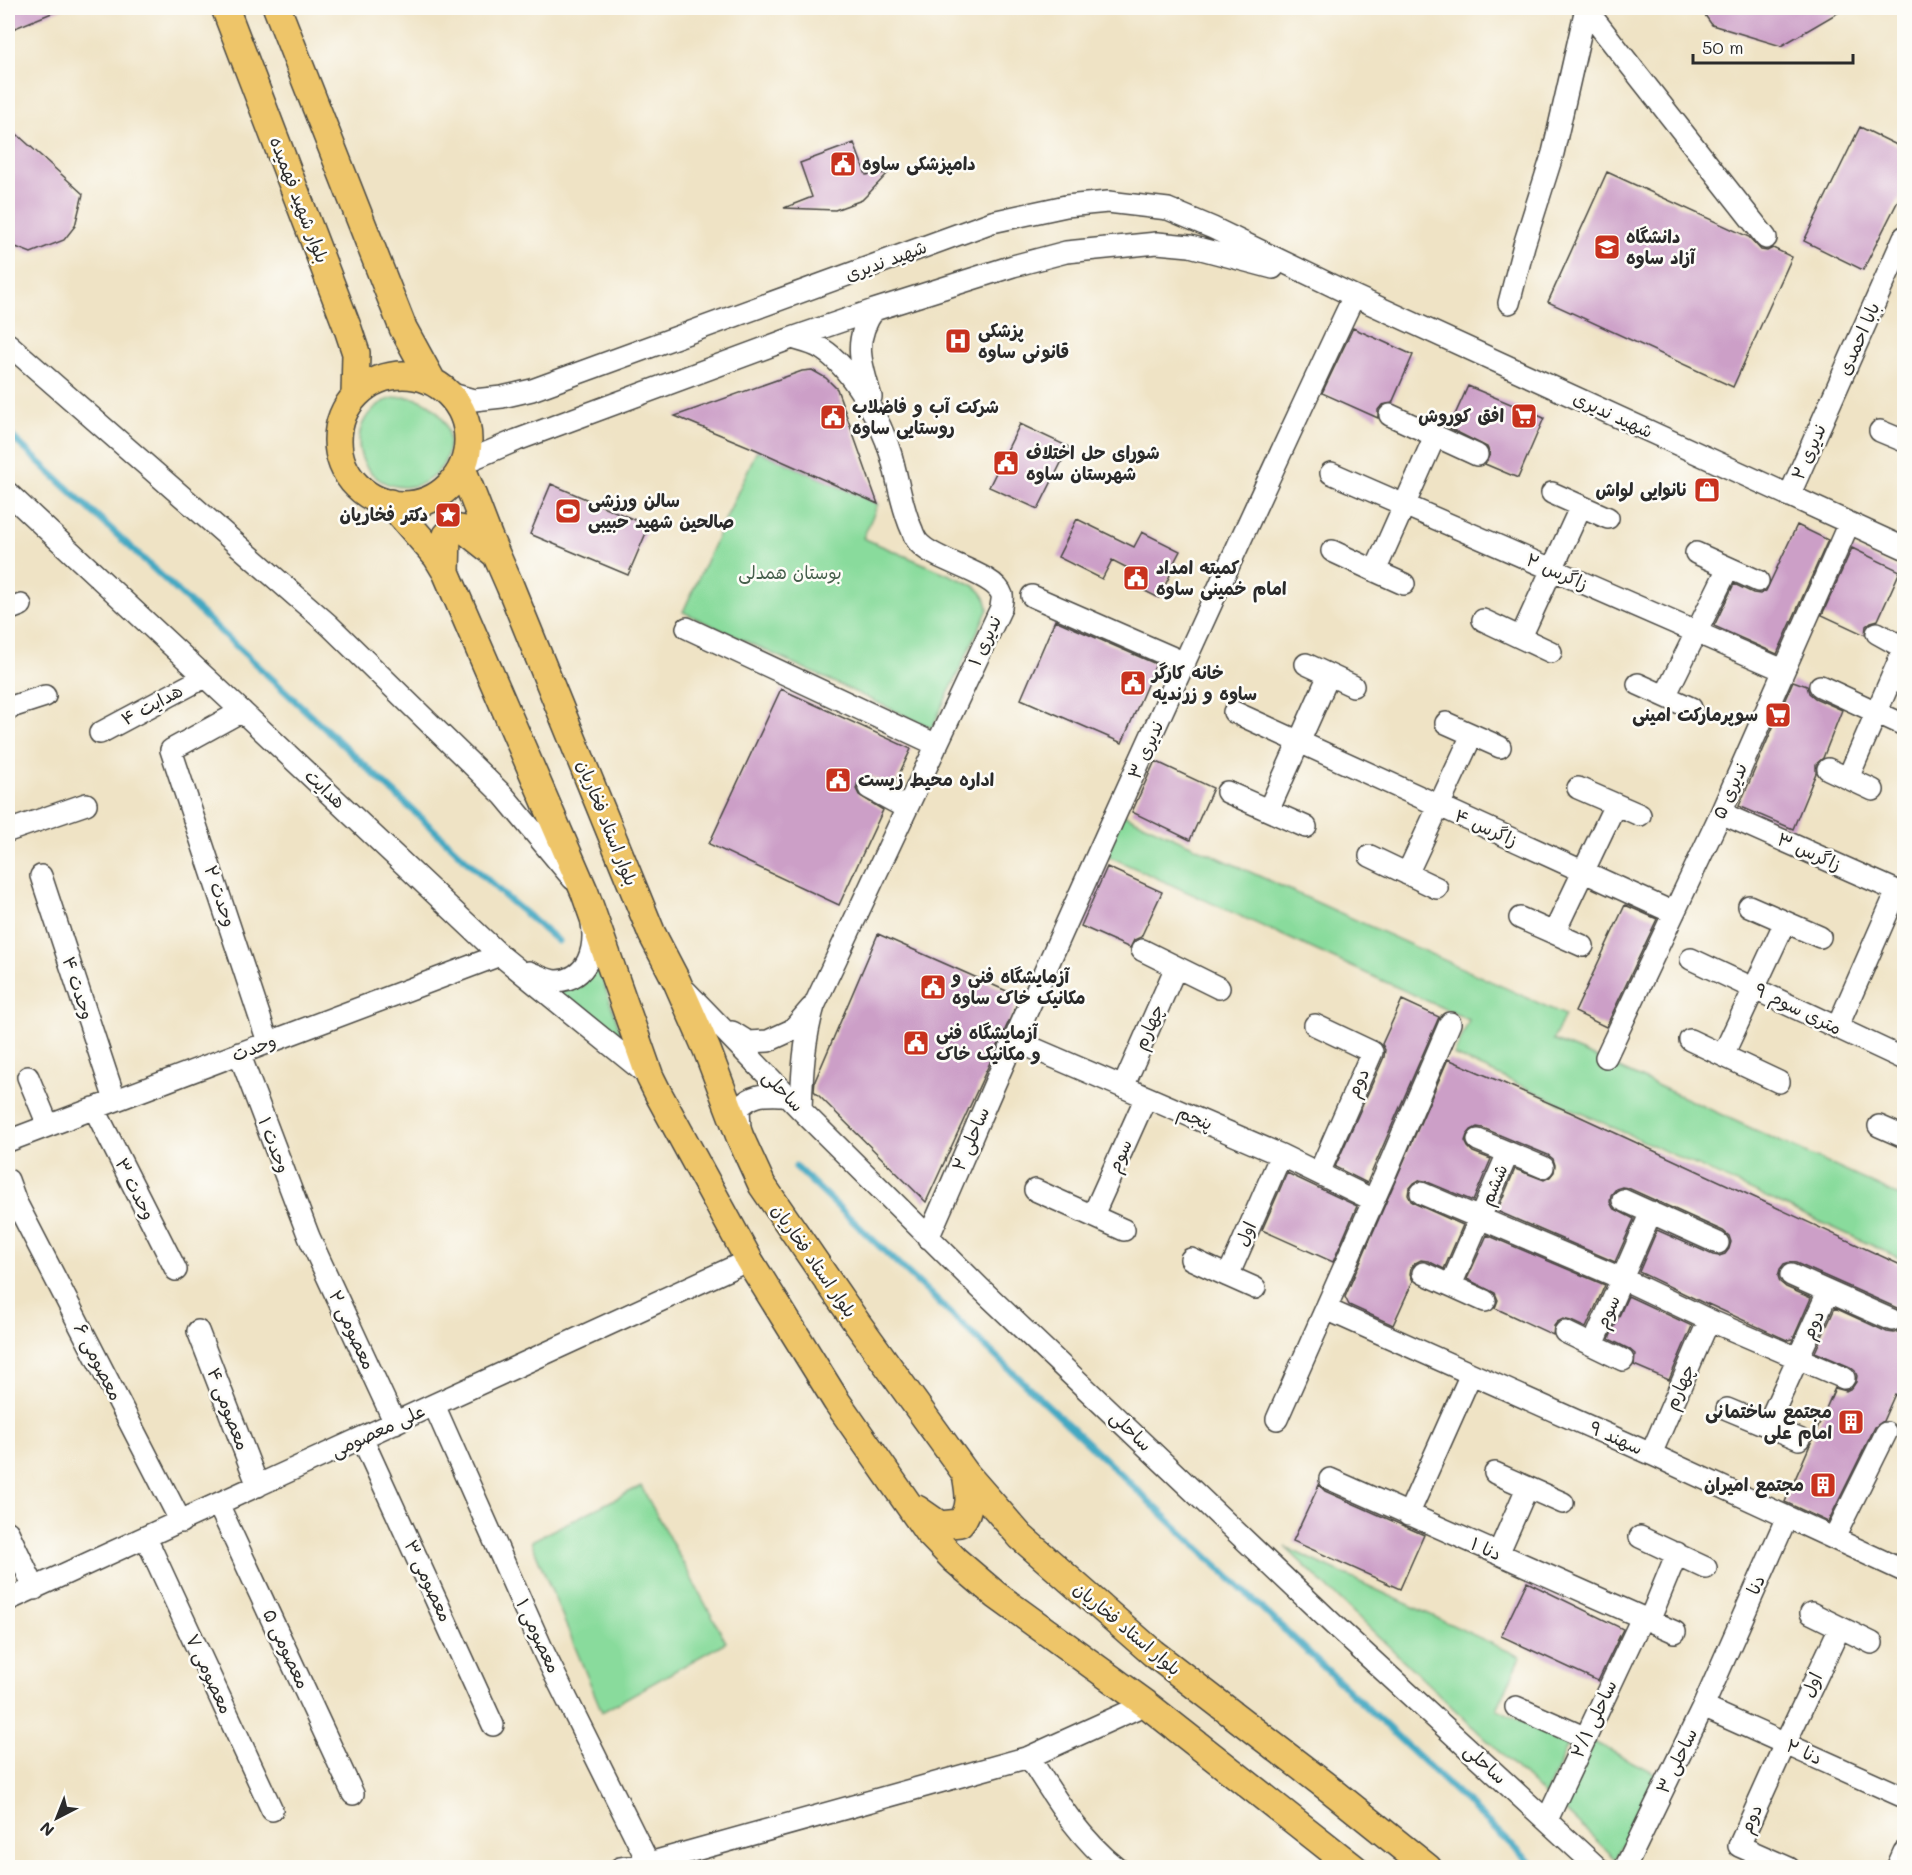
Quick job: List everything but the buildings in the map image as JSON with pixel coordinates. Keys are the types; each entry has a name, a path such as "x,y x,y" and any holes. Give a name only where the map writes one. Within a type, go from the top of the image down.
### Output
{"main road":[{"name":"بلوار شهید فهمیده","path":"225,8 348,329 356,353 356,395"},
{"path":"277,8 403,328 440,387 460,408 467,425 469,444 464,465 450,486 432,498 411,505 390,503 374,498 348,475 341,459 338,442 340,425 346,409 356,395 372,382 391,375 412,375 440,387"},
{"name":"بلوار استاد فخاریان","path":"464,465 497,555 652,934 677,982 707,1050 740,1137 762,1185 857,1323 966,1474 1021,1537 1137,1639 1428,1868"},
{"path":"390,503 431,549 446,572 588,902 650,1077 748,1260 837,1402 927,1531 955,1560 996,1595 1146,1704 1354,1868"},
{"path":"446,572 447,535 454,528 465,530 497,555"},
{"path":"904,1498 940,1525 960,1523 966,1516 970,1497 966,1474"}],"street":[{"path":"1586,8 1766,238"},
{"path":"1509,303 1524,245 1553,153 1586,8"},
{"name":"شهید ندیری","path":"440,387 474,400 502,397 531,390 992,222 1066,206 1108,202 1168,209 1213,228 1354,296 1905,548"},
{"name":"بابا احمدی","path":"1829,408 1905,237"},
{"name":"شهید ندیری","path":"464,465 528,436 792,338 1013,266 1066,252 1157,243 1190,246 1323,281"},
{"name":"ندیری ۳","path":"1014,1040 1281,450 1354,296"},
{"path":"874,310 862,331 860,343 864,372 878,418"},
{"name":"ندیری ۱","path":"792,338 821,348 831,356 852,379 878,418 890,452 908,522 916,539 929,552 984,578 999,589 1003,597 1001,609 814,1006"},
{"path":"8,344 329,625 504,796 588,902 594,938 590,958 574,977 555,981 507,961"},
{"name":"ندیری ۲","path":"1789,496 1829,408"},
{"path":"1390,415 1477,455"},
{"path":"1880,431 1905,441"},
{"path":"1375,571 1435,436"},
{"name":"زاگرس ۲","path":"1331,473 1783,670"},
{"name":"هدایت","path":"8,493 507,961 650,1077"},
{"path":"1552,493 1608,518"},
{"path":"1521,638 1581,506"},
{"name":"ندیری ۵","path":"1606,1056 1721,813 1849,523"},
{"path":"1332,551 1404,584"},
{"path":"1696,553 1758,581"},
{"path":"1665,696 1728,568"},
{"path":"1032,596 1185,663"},
{"path":"1483,620 1551,652"},
{"path":"687,628 936,745"},
{"path":"1848,778 1905,649 1877,633"},
{"path":"1306,664 1353,686"},
{"path":"1269,809 1329,675"},
{"name":"هدایت ۴","path":"100,733 205,677"},
{"path":"1638,684 1691,708"},
{"path":"1820,686 1905,725"},
{"path":"8,708 45,696"},
{"name":"وحدت ۲","path":"242,711 171,750 268,1042"},
{"name":"زاگرس ۴","path":"1234,712 1674,913"},
{"path":"1446,723 1500,747"},
{"path":"1407,874 1472,735"},
{"path":"1828,769 1873,790"},
{"path":"869,788 906,808"},
{"path":"1578,788 1640,815"},
{"path":"1227,792 1306,827"},
{"path":"8,831 86,804"},
{"path":"1554,933 1615,805"},
{"name":"زاگرس ۳","path":"1721,813 1901,892"},
{"path":"1370,856 1437,888"},
{"name":"وحدت ۴","path":"41,876 115,1100"},
{"path":"1837,1028 1901,892"},
{"path":"1749,906 1820,937"},
{"path":"1520,918 1582,946"},
{"path":"1723,1055 1785,922"},
{"path":"1142,950 1219,988"},
{"name":"۹ متری سوم","path":"1691,959 1905,1059"},
{"name":"وحدت","path":"8,1140 268,1042 507,961"},
{"name":"چهارم","path":"1123,1086 1176,967"},
{"name":"ساحلی","path":"677,982 928,1238 1334,1625 1598,1868"},
{"path":"713,1020 748,1042 768,1041 792,1030 814,1006"},
{"path":"801,1110 805,1042 814,1006"},
{"path":"1276,1419 1450,1023"},
{"name":"دوم","path":"1315,1025 1372,1052 1319,1173"},
{"name":"پنجم","path":"1014,1040 1281,1155 1373,1200"},
{"name":"ساحلی ۲","path":"928,1238 1014,1040"},
{"path":"1690,1040 1779,1082"},
{"name":"وحدت ۱","path":"239,1053 309,1237"},
{"path":"28,1077 48,1125"},
{"path":"740,1137 739,1108 748,1098 764,1094 787,1095"},
{"name":"سوم","path":"1093,1215 1146,1097"},
{"name":"وحدت ۳","path":"94,1108 176,1270"},
{"path":"1879,1126 1905,1137"},
{"name":"ششم","path":"1478,1140 1543,1167"},
{"name":"ششم","path":"1480,1217 1508,1152"},
{"name":"اول","path":"1228,1276 1281,1155"},
{"name":"معصومی ۶","path":"8,1180 12,1203 181,1522"},
{"path":"1035,1190 1124,1230"},
{"path":"1421,1193 1623,1279 1709,1320 1844,1378"},
{"path":"1623,1200 1718,1243"},
{"path":"1623,1279 1651,1212"},
{"path":"1451,1285 1480,1217"},
{"name":"معصومی ۲","path":"309,1237 395,1423"},
{"path":"1191,1259 1255,1288"},
{"name":"علی معصومی","path":"8,1600 748,1260"},
{"path":"1423,1273 1485,1301"},
{"name":"دوم","path":"1791,1275 1892,1320"},
{"name":"سوم","path":"1593,1345 1623,1279"},
{"name":"دوم","path":"1798,1359 1828,1292"},
{"name":"سهند ۹","path":"1326,1309 1651,1454 1905,1571"},
{"name":"چهارم","path":"1651,1454 1709,1320"},
{"name":"معصومی ۴","path":"198,1331 258,1486"},
{"name":"سوم","path":"1565,1332 1623,1360"},
{"path":"1767,1426 1798,1359"},
{"path":"1408,1515 1472,1374"},
{"name":"معصومی ۱","path":"434,1405 546,1655 650,1865"},
{"path":"1727,1409 1799,1439"},
{"path":"1834,1538 1886,1433"},
{"name":"معصومی ۳","path":"362,1438 493,1725"},
{"path":"1495,1473 1563,1503"},
{"name":"دنا ۱","path":"1330,1479 1675,1632"},
{"path":"1498,1554 1527,1488"},
{"name":"معصومی ۵","path":"218,1504 353,1794"},
{"name":"دنا","path":"1725,1654 1787,1517"},
{"path":"8,1532 35,1588"},
{"path":"1640,1537 1706,1568"},
{"name":"معصومی ۷","path":"146,1538 272,1810"},
{"name":"ساحلی ۲/۱","path":"1547,1820 1677,1553"},
{"path":"1811,1613 1872,1643"},
{"name":"اول","path":"1785,1743 1840,1628"},
{"name":"ساحلی ۳","path":"1625,1868 1703,1707 1725,1654"},
{"path":"620,1868 650,1865 1029,1757 1146,1704"},
{"path":"1516,1707 1586,1738"},
{"name":"دنا ۲","path":"1703,1707 1905,1797"},
{"name":"دوم","path":"1785,1743 1740,1846 1789,1868"},
{"path":"1029,1757 1058,1803 1084,1838 1117,1868"},
{"path":"1897,1868 1905,1852"}],"green space":[{"path":"404,397 421,400 436,410 446,425 449,442 446,459 436,474 421,484 404,487 387,484 372,474 362,459 359,442 362,425 372,410 387,400"},
{"name":"بوستان همدلی","path":"757,450 878,504 863,538 971,584 983,594 988,609 932,728 683,612"},
{"path":"1118,812 1565,1015 1553,1040 1904,1198 1904,1260 1454,1055 1469,1020 1099,852"},
{"path":"596,961 625,1045 554,991 583,986"},
{"path":"641,1486 726,1642 602,1712 531,1541"},
{"path":"1285,1547 1521,1657 1497,1709 1569,1743 1545,1796"},
{"path":"1594,1742 1658,1775 1616,1859 1561,1807"}],"waterway":[{"path":"8,433 507,898 558,941"},
{"path":"796,1167 1536,1868"}],"place":[{"name":"دامپزشکی ساوه","path":"843,164"},
{"name":"دانشگاه آزاد ساوه","path":"1607,247"},
{"name":"پزشکی قانونی ساوه","path":"958,341"},
{"name":"افق کوروش","path":"1524,416"},
{"name":"شرکت آب و فاضلاب روستایی ساوه","path":"833,417"},
{"name":"شورای حل اختلاف شهرستان ساوه","path":"1006,463"},
{"name":"نانوایی لواش","path":"1707,490"},
{"name":"سالن ورزشی صالحین شهید حبیبی","path":"568,511"},
{"name":"دکتر فخاریان","path":"448,515"},
{"name":"کمیته امداد امام خمینی ساوه","path":"1136,578"},
{"name":"خانه کارگر ساوه و زرندیه","path":"1133,683"},
{"name":"سوپرمارکت امینی","path":"1778,715"},
{"name":"اداره محیط زیست","path":"838,780"},
{"name":"آزمایشگاه فنی و مکانیک خاک ساوه","path":"933,987"},
{"name":"آزمایشگاه فنی و مکانیک خاک","path":"916,1043"},
{"name":"مجتمع ساختمانی امام علی","path":"1851,1422"},
{"name":"مجتمع امیران","path":"1823,1485"}]}
